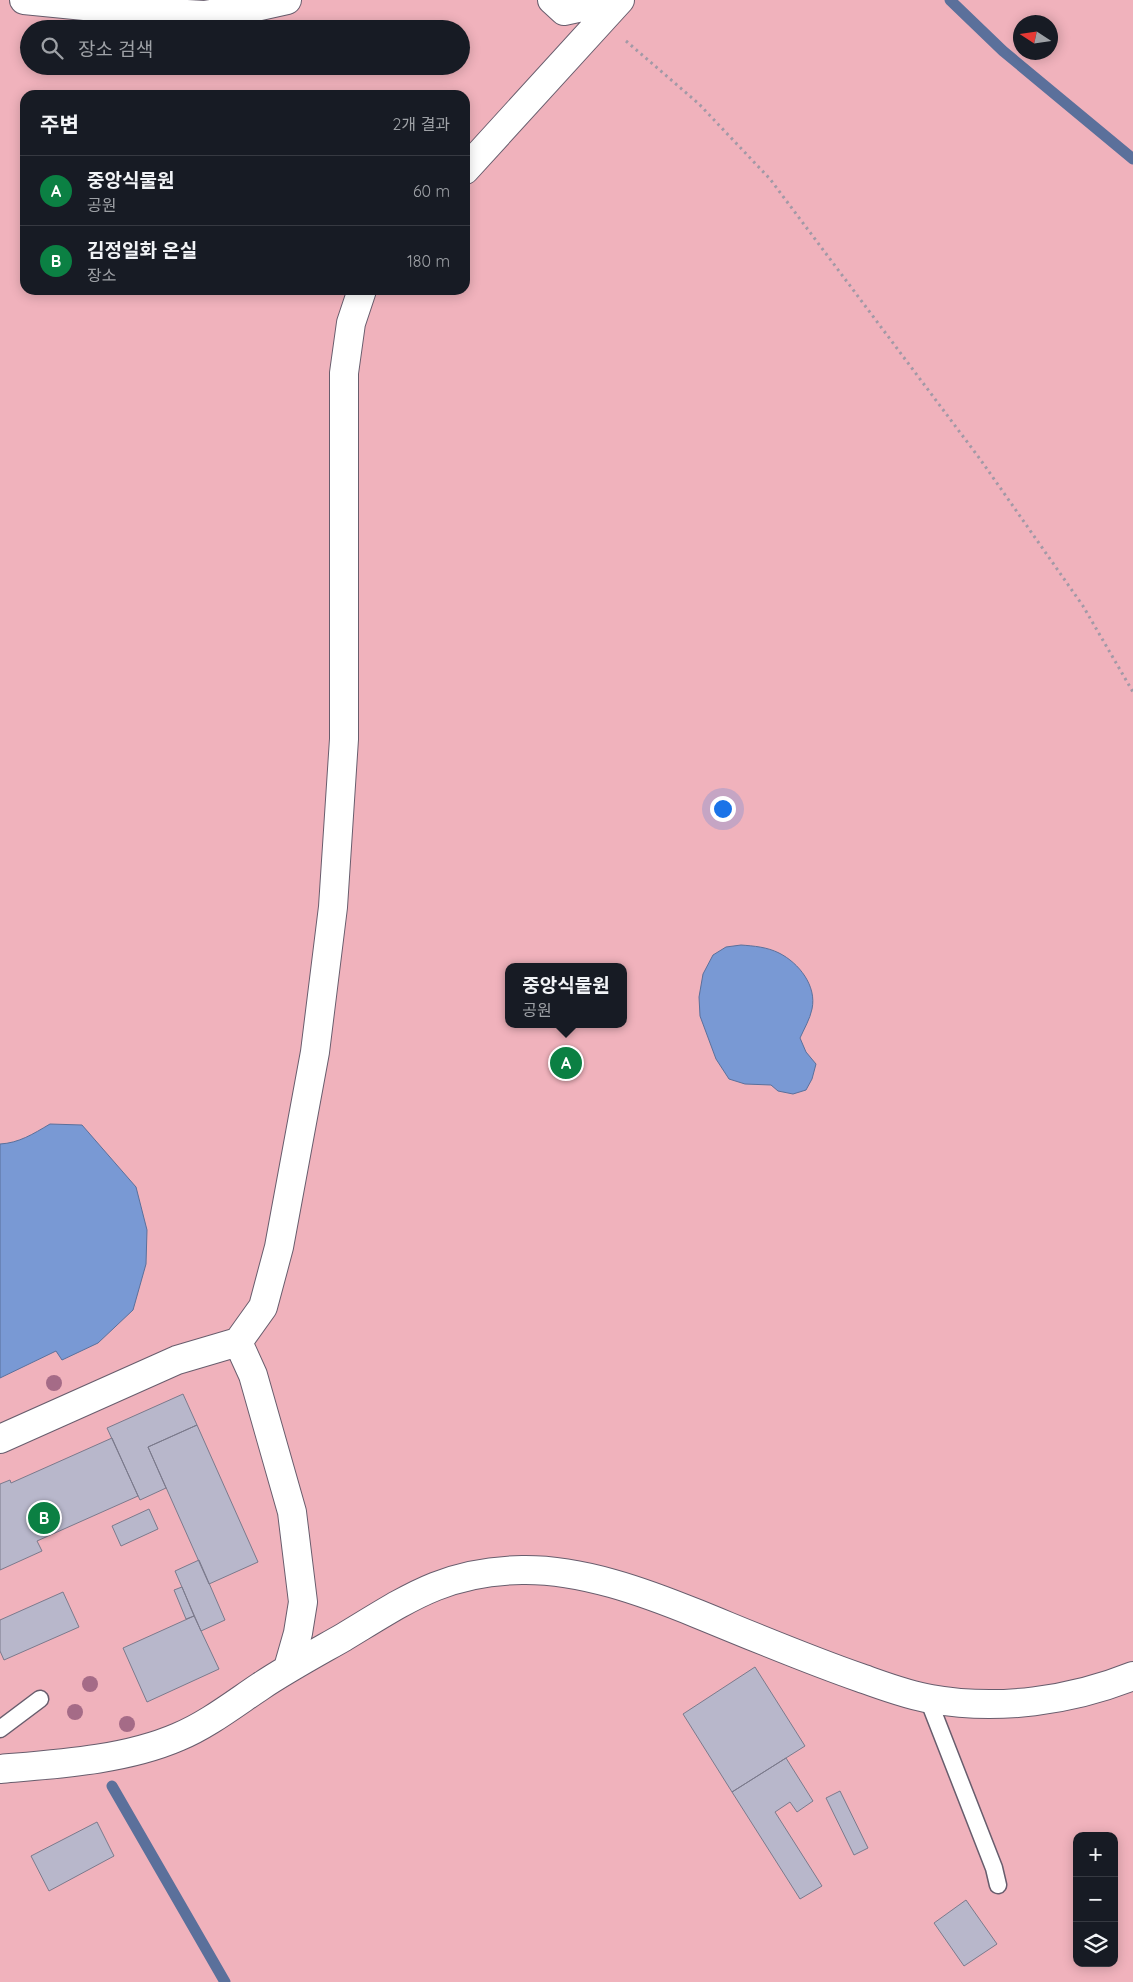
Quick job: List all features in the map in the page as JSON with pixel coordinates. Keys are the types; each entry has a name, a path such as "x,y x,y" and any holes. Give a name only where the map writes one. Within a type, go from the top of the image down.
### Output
{"street":[{"path":"24,0 135,11 204,14 251,8 287,0"},
{"path":"552,0 564,11 592,9 620,0"},
{"path":"470,164 592,9"},
{"path":"0,1439 177,1360 238,1342 264,1307 279,1247 315,1052 332,917 344,740 344,373 351,322 360,295"},
{"path":"238,1342 253,1375 292,1512 303,1602 298,1633 288,1668"},
{"path":"0,1769 40,1766 147,1749 182,1736 288,1668 420,1592 446,1581 486,1571 525,1570 556,1572 653,1596 832,1668 904,1693 928,1699 956,1703 992,1704 1040,1700 1086,1692 1133,1676"}],"lane":[{"path":"0,1728 40,1699"},
{"path":"928,1699 994,1868 998,1884"}],"path":[{"path":"592,9 700,104 770,179 980,459 1082,606 1133,692"}],"shaded area":[{"path":"0,0 1133,0 1133,1982 0,1982"}],"water":[{"path":"741,945 765,948 786,957 800,969 809,984 813,1000 812,1009 800,1038 806,1052 816,1064 812,1079 806,1090 793,1094 778,1091 771,1085 745,1084 729,1079 716,1059 700,1016 699,997 703,974 713,955 726,947"},
{"path":"50,1124 82,1125 136,1187 147,1230 146,1264 133,1310 98,1343 62,1360 56,1351 0,1378 0,1144 20,1140"}],"building":[{"path":"183,1394 197,1425 148,1447 166,1488 140,1500 107,1428"},
{"path":"197,1425 258,1562 209,1584 148,1447"},
{"path":"112,1438 138,1496 37,1541 42,1551 0,1570 0,1484 10,1480 11,1483"},
{"path":"149,1509 158,1529 121,1546 112,1526"},
{"path":"199,1560 225,1620 201,1631 175,1571"},
{"path":"182,1587 194,1616 186,1619 174,1590"},
{"path":"63,1592 79,1627 4,1660 0,1651 0,1620"},
{"path":"194,1616 219,1669 147,1702 123,1648"},
{"path":"755,1667 805,1746 732,1792 683,1714"},
{"path":"786,1758 813,1801 797,1812 790,1802 775,1812 822,1886 800,1899 732,1792"},
{"path":"840,1791 868,1848 854,1855 826,1798"},
{"path":"97,1822 114,1856 49,1891 31,1856"},
{"path":"966,1900 997,1944 964,1966 934,1923"}],"waterway":[{"path":"950,0 1003,51 1133,159"},
{"path":"112,1786 225,1982"}],"place":[{"name":"중앙식물원","path":"566,1063"},
{"name":"김정일화 온실","path":"44,1518"}]}
